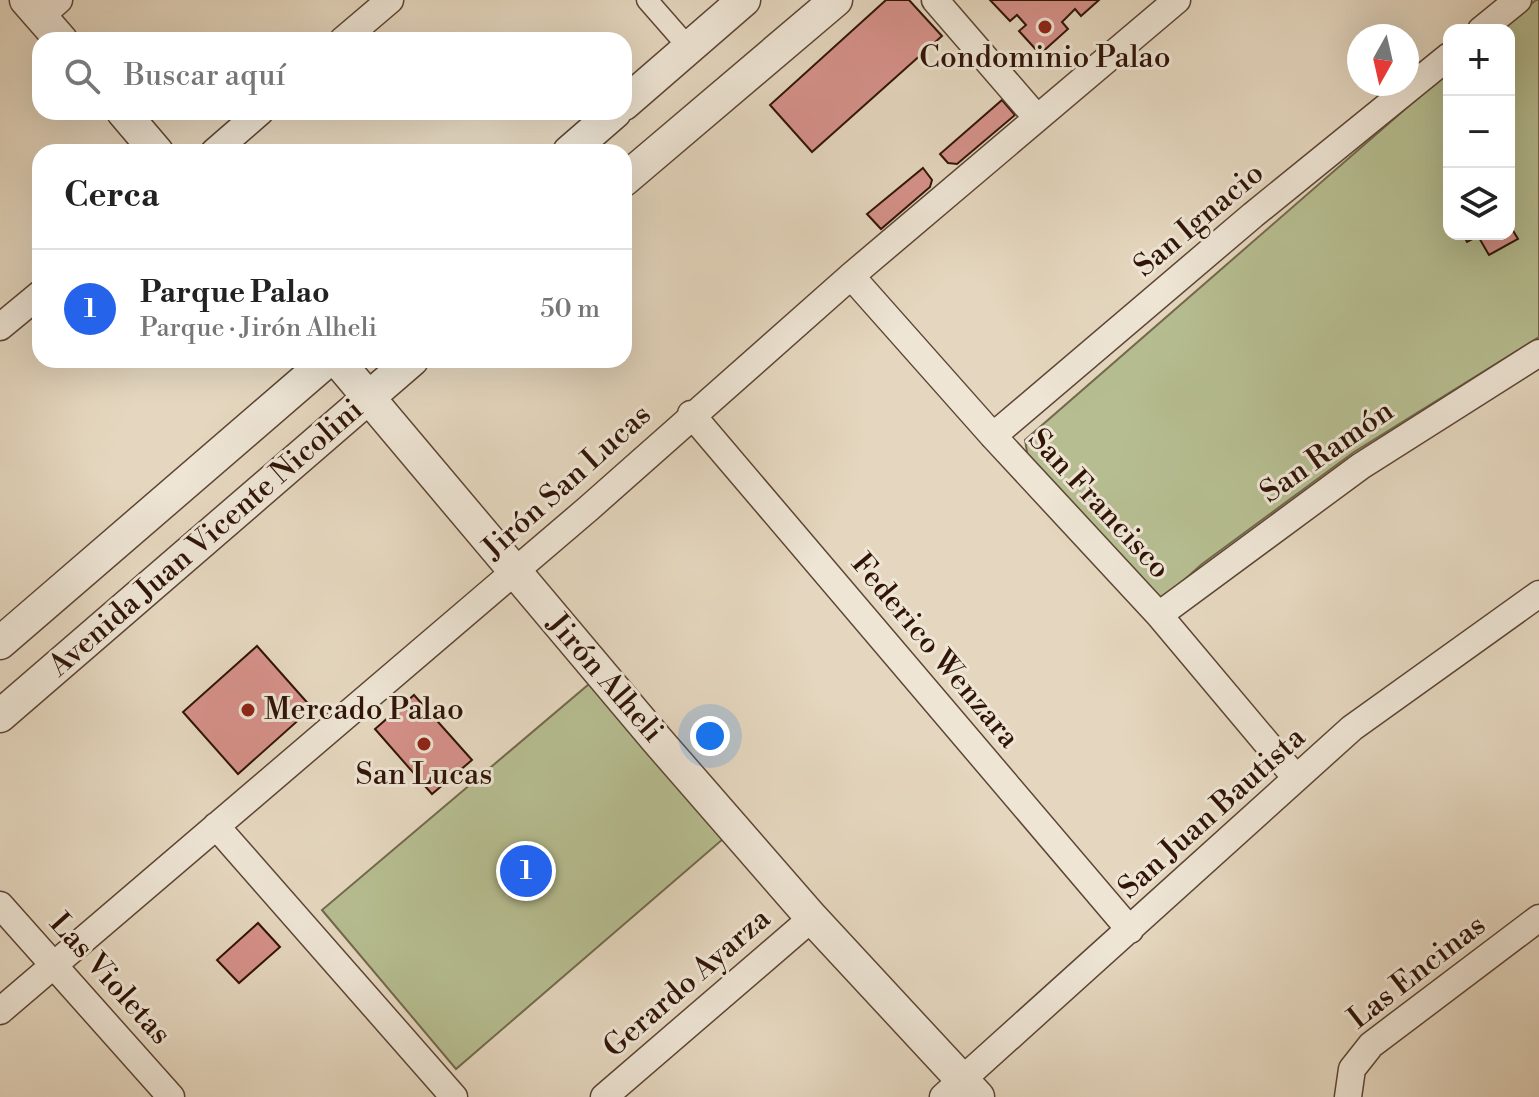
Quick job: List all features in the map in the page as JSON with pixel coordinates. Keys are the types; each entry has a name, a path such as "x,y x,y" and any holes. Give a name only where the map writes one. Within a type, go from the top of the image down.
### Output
{"street":[{"path":"352,32 390,0"},
{"path":"647,0 689,48"},
{"path":"632,97 744,0"},
{"path":"632,173 836,0"},
{"path":"935,0 1037,118"},
{"name":"Jirón San Lucas","path":"0,1011 514,573 851,276 1177,0"},
{"path":"1488,24 1518,0"},
{"name":"San Ignacio","path":"993,436 1253,215 1443,61"},
{"path":"130,120 150,144"},
{"path":"223,144 251,120"},
{"path":"578,144 606,120"},
{"name":"San Francisco","path":"851,276 993,436 1159,615 1296,778"},
{"path":"4,315 32,299"},
{"name":"San Ramón","path":"1159,615 1361,466 1539,353"},
{"name":"Avenida Juan Vicente Nicolini","path":"0,643 319,368"},
{"name":"Jirón Alheli","path":"343,368 514,573 961,1091"},
{"name":"Avenida Juan Vicente Nicolini","path":"0,716 403,368"},
{"name":"Federico Wenzara","path":"691,414 1130,930"},
{"name":"San Juan Bautista","path":"961,1091 1130,930 1352,728 1539,594"},
{"path":"216,826 454,1097"},
{"name":"Las Violetas","path":"0,905 171,1097"},
{"name":"Gerardo Ayarza","path":"604,1097 812,918"},
{"name":"Las Encinas","path":"1348,1091 1352,1069 1371,1045 1539,918"}],"green space":[{"path":"1539,0 1539,337 1354,452 1202,564 1166,596 1159,598 1028,458 1025,440 1443,76 1443,240 1515,240 1515,24 1506,24"},
{"path":"595,679 730,833 456,1069 322,910"}],"building":[{"path":"886,0 909,0 942,36 812,152 770,105"},
{"name":"Condominio Palao","path":"990,0 1099,0 1081,16 1075,9 1062,22 1068,29 1040,54 1019,31 1026,25 1017,15 1010,21"},
{"path":"1002,100 1015,115 957,164 948,163 940,154"},
{"path":"923,168 932,180 930,187 881,229 867,214"},
{"path":"1515,234 1518,239 1489,255 1480,240 1515,240"},
{"name":"Mercado Palao","path":"257,646 312,708 238,774 183,712"},
{"name":"San Lucas","path":"414,695 472,760 432,794 375,729"},
{"path":"258,923 280,947 239,983 217,960"}],"place":[{"name":"Condominio Palao","path":"1045,27"},
{"name":"Mercado Palao","path":"248,710"},
{"name":"San Lucas","path":"424,744"},
{"name":"Parque Palao","path":"526,871"}]}
